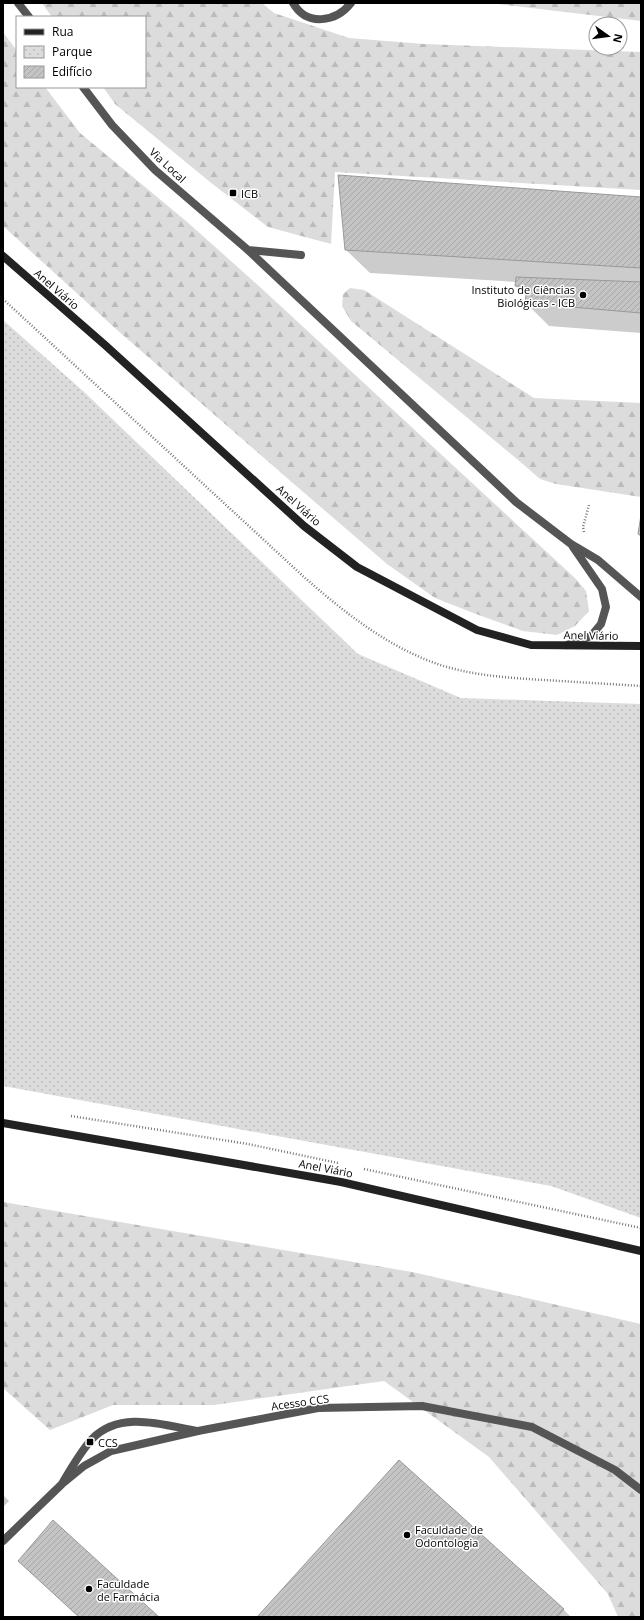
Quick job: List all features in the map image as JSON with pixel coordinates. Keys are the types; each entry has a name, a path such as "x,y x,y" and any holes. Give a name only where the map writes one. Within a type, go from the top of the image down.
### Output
{"main road":[{"name":"Anel Viário","path":"3,256 105,345 304,526 357,567 477,630 531,645 641,646"},
{"name":"Anel Viário","path":"3,1122 341,1182 641,1251"}],"street":[{"path":"18,3 28,16"},
{"path":"293,3 304,14 313,18 324,20 344,12 351,3"},
{"name":"Via Local","path":"84,88 112,125 156,170 248,250 516,502 571,544"},
{"path":"248,250 301,255"},
{"path":"571,544 598,560 641,597"},
{"path":"566,646 592,636 601,624 606,607 602,589 571,544"},
{"name":"Acesso CCS","path":"3,1541 62,1484 84,1466 111,1451 198,1431 318,1408 422,1406 532,1427 615,1470 641,1490"},
{"path":"62,1484 78,1458 93,1438 107,1428 120,1423 136,1421 198,1431"}],"green space":[{"path":"42,3 262,3 274,13 349,38 424,44 588,50 588,56 628,56 628,52 641,52 641,190 335,172 331,244 268,227 210,182 115,104 104,88 146,88 146,16 51,16"},
{"path":"490,3 641,3 641,21 628,19 628,16 599,16"},
{"path":"3,32 16,50 16,88 46,88 80,133 186,221 260,287 576,579 586,591 589,611 575,626 557,635 523,631 435,598 387,564 294,484 116,329 3,226"},
{"path":"350,288 364,290 534,398 641,403 641,497 556,484 540,479 351,321 342,306 343,294"},
{"path":"3,320 83,391 358,654 461,698 641,704 641,1218 551,1186 3,1086"},
{"path":"3,1202 412,1272 641,1324 641,1617 618,1617 608,1594 489,1457 384,1381 214,1405 113,1405 50,1430 3,1388"}],"building":[{"path":"338,175 641,197 641,268 345,250"},
{"name":"Instituto de Ciências Biológicas - ICB","path":"516,277 641,282 641,313 525,303 527,287 515,286"},
{"path":"641,515 641,536 638,534"},
{"name":"Faculdade de Odontologia","path":"399,1460 564,1609 557,1617 257,1617"},
{"name":"Faculdade de Farmácia","path":"53,1520 159,1617 79,1617 18,1561"}],"place":[{"name":"ICB","path":"233,193"},
{"name":"Instituto de Ciências Biológicas - ICB","path":"583,295"},
{"name":"CCS","path":"90,1442"},
{"name":"Faculdade de Odontologia","path":"407,1535"},
{"name":"Faculdade de Farmácia","path":"89,1589"}]}
